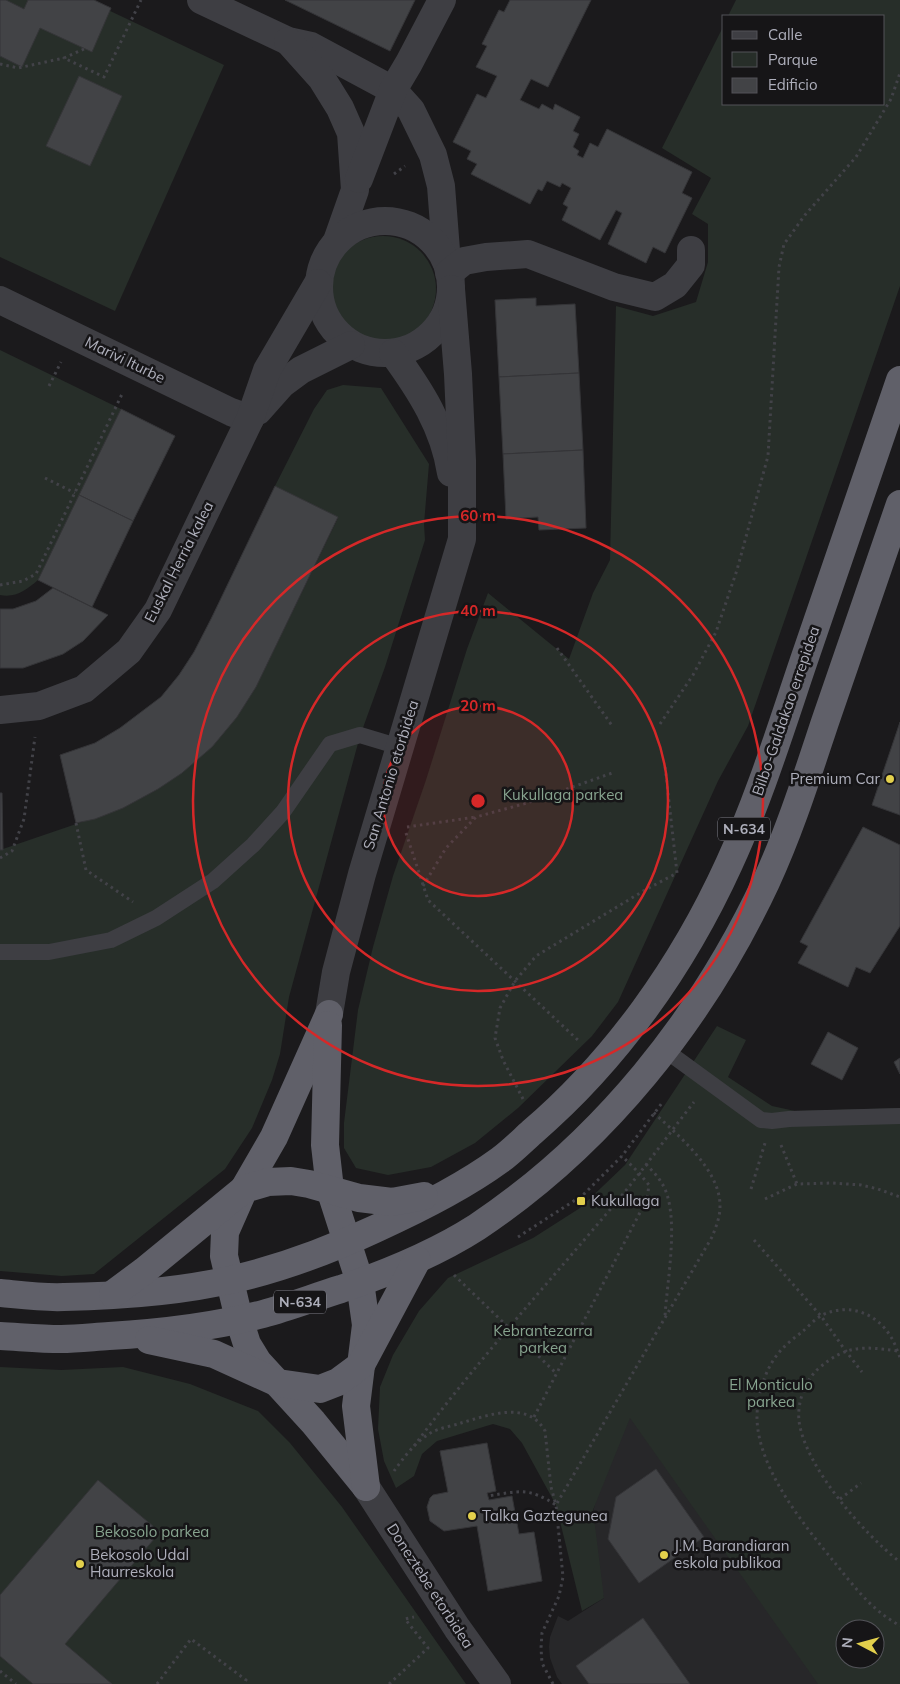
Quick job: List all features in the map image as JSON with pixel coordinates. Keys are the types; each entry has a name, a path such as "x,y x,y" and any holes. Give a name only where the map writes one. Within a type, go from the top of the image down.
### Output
{"highway":[{"name":"Bilbo-Galdakao errepidea","path":"0,1293 62,1297 154,1292 230,1280 258,1273 347,1242 392,1222 450,1191 500,1160 560,1108 599,1066 670,973 696,931 729,865 759,791 900,380"},
{"name":"N-634","path":"0,1336 61,1339 159,1332 265,1313 360,1282 417,1260 475,1228 525,1192 577,1147 629,1093 665,1050 731,950 766,881 797,805 900,504"},
{"path":"328,1014 274,1137 244,1189 225,1232 224,1256 247,1344 258,1362 313,1422 378,1482"},
{"path":"328,1014 325,1145 330,1190 360,1282 366,1325 356,1406 378,1482"},
{"path":"113,1294 244,1189 268,1182 291,1181 359,1198 392,1202 450,1191"},
{"path":"126,1335 214,1354 278,1383 320,1389 338,1382 361,1365 417,1260"}],"street":[{"name":"San Antonio etorbidea","path":"201,0 288,41 311,46 393,90 411,110 433,155 441,186 458,374 462,460 462,539 360,883 336,972 328,1014"},
{"path":"355,190 393,90 442,0"},
{"name":"San Antonio etorbidea","path":"288,41 322,80 340,108 351,132 355,190 337,241"},
{"path":"390,221 409,225 425,234 439,248 449,276 448,307 441,320 427,338 411,348 393,353 372,352 351,345 337,333 326,318 320,301 318,283 327,253 337,241 352,229 370,222 390,221"},
{"path":"449,276 464,261 486,257 528,254 614,287 655,297 675,285 691,265 691,250"},
{"name":"Euskal Herria kalea","path":"0,710 39,706 84,689 129,651 158,610 250,419 267,370 318,283"},
{"name":"Marivi Iturbe","path":"0,300 225,409 250,419"},
{"name":"Euskal Herria kalea","path":"250,419 282,384 301,370 351,345"},
{"name":"San Antonio etorbidea","path":"393,353 419,388 448,453 462,539"},
{"name":"Doneztebe etorbidea","path":"378,1482 457,1628 496,1684"}],"lane":[{"path":"0,952 49,952 111,940 156,918 213,881 253,845 283,812 330,744 360,736 400,747"},
{"path":"665,1050 761,1120 900,1116"}],"path":[{"path":"64,58 104,77 141,0"},
{"path":"0,64 18,68 64,58 84,49"},
{"path":"660,724 693,675 716,632 737,570 768,456 779,267 784,244 805,214 856,156 891,99 900,73"},
{"path":"0,584 12,584 23,581 36,574 136,365"},
{"path":"45,478 75,493"},
{"path":"557,648 613,727"},
{"path":"0,858 12,851 24,819 39,706"},
{"path":"524,1102 503,1060 495,1038 500,1008 515,981 536,956 645,890 677,873 665,766"},
{"path":"515,981 428,900 404,827 476,817 528,803 615,772"},
{"path":"423,886 446,848 476,817"},
{"path":"76,823 86,870 156,918"},
{"path":"516,1238 583,1195 622,1156 690,1068"},
{"path":"414,1446 438,1414 639,1173 710,1082"},
{"path":"772,1121 797,1184"},
{"path":"751,1189 772,1121"},
{"path":"556,1505 712,1236 720,1206 715,1184 692,1150"},
{"path":"534,1417 647,1199 649,1185 622,1156"},
{"path":"646,1164 662,1182 669,1200 672,1218 665,1317"},
{"path":"765,1199 797,1184 833,1183 878,1189 900,1197"},
{"path":"754,1240 821,1316 862,1372"},
{"path":"448,1269 556,1374"},
{"path":"900,1357 891,1336 868,1315 854,1309 843,1308 821,1316 782,1349 772,1361 759,1396 757,1416 759,1436 768,1462 777,1482 794,1510 865,1598 881,1613 900,1626"},
{"path":"897,1351 872,1348 845,1350 828,1360 813,1373 805,1388 799,1406 799,1422 808,1450 821,1473 840,1499 884,1549 900,1562"},
{"path":"378,1482 414,1446 432,1432 493,1413 522,1413 534,1417 541,1424 545,1431 551,1487 556,1505 563,1577 559,1596 542,1633 542,1663 553,1684"},
{"path":"840,1499 861,1483"},
{"path":"488,1496 526,1491 540,1495 556,1505"},
{"path":"388,1684 428,1648 405,1619"},
{"path":"157,1684 191,1639 246,1680 243,1684"},
{"path":"0,1671 16,1684"}],"shaded area":[{"name":"J.M. Barandiaran eskola publikoa","path":"630,1417 820,1684 562,1684 557,1677 550,1658 549,1647 550,1637 558,1616 568,1621 604,1598 596,1571 593,1511 602,1479"}],"green space":[{"path":"0,0 87,0 224,65 115,311 0,257"},
{"name":"Kukullaga parkea","path":"736,0 900,0 900,286 748,726 718,781 618,1002 592,1036 518,1108 475,1143 431,1167 388,1175 356,1168 344,1148 344,1123 358,1010 393,876 426,780 467,649 488,593 569,659 593,593 610,560 616,306 653,316 696,302 708,262 708,224 692,214 711,178 662,148 722,29 722,105 885,105 885,15 728,15"},
{"path":"383,236 403,240 421,251 432,269 436,289 432,309 421,327 403,338 383,342 363,338 345,327 334,309 330,289 334,269 345,251 363,240"},
{"path":"0,350 121,409 38,580 21,592 6,596 0,595"},
{"path":"343,385 381,388 429,464 424,524 425,540 385,667 360,736 289,997 280,1054 272,1080 252,1128 225,1169 94,1274 62,1276 0,1271 0,850 123,808 158,789 182,773 237,717 256,687 338,518 275,486 314,409 327,390"},
{"name":"El Monticulo parkea","path":"717,1026 746,1040 728,1077 772,1106 795,1111 900,1108 900,1684 818,1684 630,1418 593,1510 604,1598 582,1611 556,1505 522,1443 510,1429 493,1424 437,1441 422,1454 414,1476 396,1488 384,1461 378,1429 380,1387 393,1355 419,1311 448,1278 533,1238 580,1208 625,1165"},
{"name":"Bekosolo parkea","path":"0,1367 61,1370 123,1367 190,1384 258,1411 290,1443 342,1507 466,1684 0,1684"}],"building":[{"path":"0,0 6,0 24,9 28,0 94,0 111,8 92,52 40,28 22,67 0,56"},
{"path":"285,0 415,0 390,51"},
{"path":"510,0 591,0 548,87 531,79 520,100 539,109 542,104 553,110 555,104 580,117 573,131 579,134 573,147 579,151 577,155 583,158 590,143 598,147 607,129 692,172 682,193 692,198 665,253 653,247 646,263 608,244 622,213 616,210 600,240 562,220 568,207 563,204 571,188 562,183 560,187 547,181 542,191 538,189 530,204 471,174 477,164 467,159 471,151 453,142 477,94 486,98 497,76 476,67 487,46 482,44 499,10 504,12"},
{"path":"79,76 122,96 90,166 46,146"},
{"path":"536,298 536,306 575,304 579,373 499,377 495,300"},
{"path":"579,373 583,450 503,454 499,377"},
{"path":"121,409 175,436 133,521 79,495"},
{"path":"583,450 586,528 539,530 538,517 506,519 503,454"},
{"path":"275,486 338,517 256,687 237,717 212,747 182,773 158,789 123,808 95,819 76,823 60,755 95,743 120,728 161,697 179,675 194,652 211,619"},
{"path":"79,495 133,521 92,607 38,580"},
{"path":"53,588 108,615 83,641 63,654 23,668 0,668 0,609 13,609 36,601"},
{"name":"Premium Car","path":"900,722 900,815 872,805"},
{"path":"0,793 2,793 3,850 0,850"},
{"path":"863,827 900,845 900,926 870,973 856,967 848,987 798,963 808,946 800,942"},
{"path":"828,1032 858,1048 842,1080 811,1064"},
{"path":"900,1058 900,1074 894,1062"},
{"name":"Talka Gaztegunea","path":"487,1443 496,1491 487,1493 489,1500 512,1496 519,1534 534,1532 542,1581 488,1591 477,1526 444,1531 430,1521 427,1507 430,1498 433,1495 448,1492 440,1451"},
{"path":"656,1469 704,1537 639,1583 608,1539 616,1497"},
{"name":"Bekosolo Udal Haurreskola","path":"98,1480 160,1532 65,1644 112,1684 33,1684 0,1656 0,1595"},
{"path":"643,1618 690,1684 589,1684 576,1666"}],"place":[{"name":"Premium Car","path":"890,779"},
{"name":"Kukullaga","path":"581,1201"},
{"name":"Talka Gaztegunea","path":"472,1516"},
{"name":"J.M. Barandiaran eskola publikoa","path":"664,1555"},
{"name":"Bekosolo Udal Haurreskola","path":"80,1564"}],"park label":[{"name":"Kebrantezarra parkea","path":"543,1340"}]}
